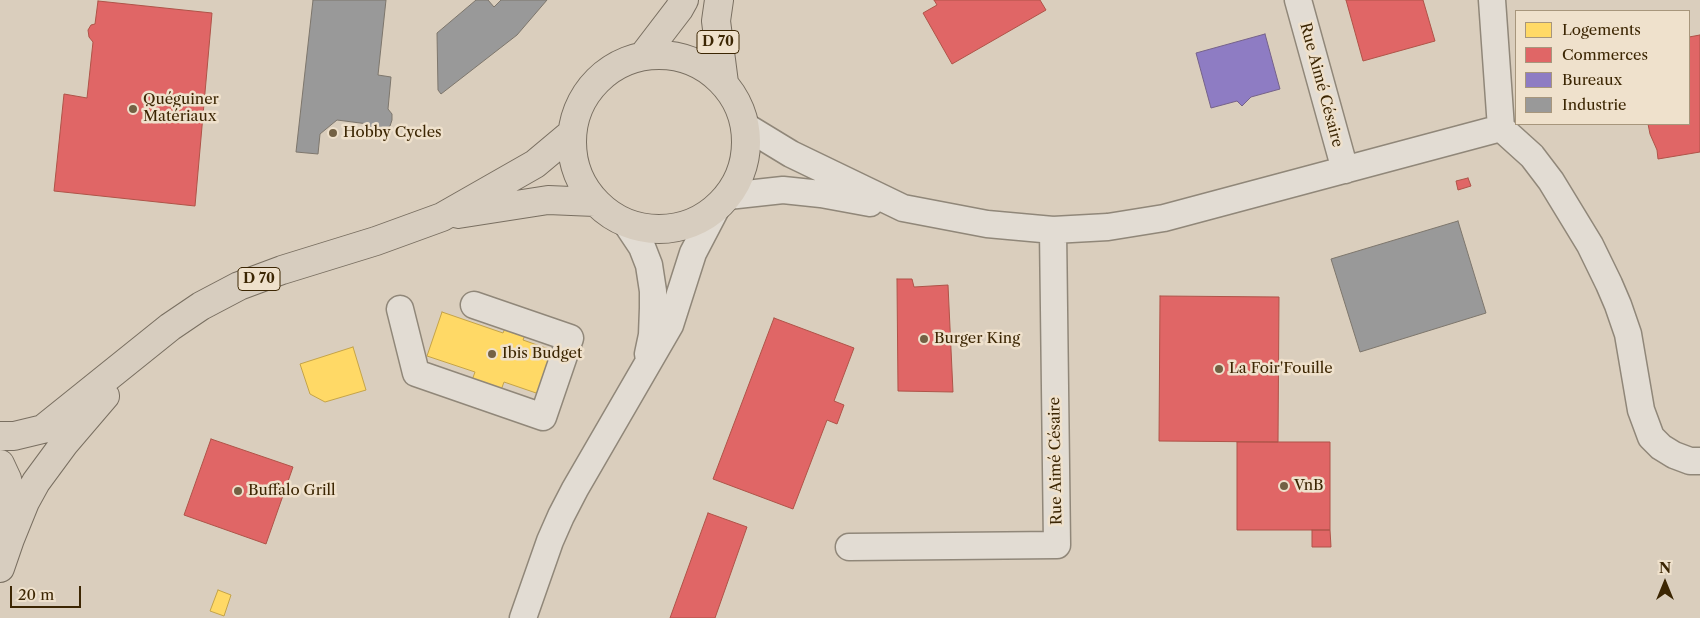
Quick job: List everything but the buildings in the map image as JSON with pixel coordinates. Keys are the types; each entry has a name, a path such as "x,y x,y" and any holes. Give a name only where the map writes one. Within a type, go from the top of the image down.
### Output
{"main road":[{"path":"643,56 684,0"},
{"name":"D 70","path":"719,0 716,21 724,83"},
{"path":"665,55 687,59 707,69 724,83 737,104 745,126 746,151 740,175 722,201 701,218 683,226 664,229 644,228 626,223 609,214 595,202 581,183 573,161 572,133 579,106 594,83 616,66 643,56 665,55"},
{"name":"D 70","path":"442,217 535,164 572,133"},
{"name":"D 70","path":"0,436 14,436 44,429 170,327 201,306 238,286 442,217 548,200 595,202"},
{"name":"D 70","path":"10,539 25,502 36,482 64,444 138,354"},
{"path":"0,464 11,498 13,516 10,539 0,568"}],"street":[{"name":"Rue Aimé Césaire","path":"1298,0 1345,170"},
{"path":"1492,0 1501,128 1532,156 1556,189 1590,245 1618,305 1628,334 1641,410 1651,437 1661,447 1674,455 1690,461 1700,461"},
{"path":"745,126 790,154 903,208"},
{"path":"523,618 550,541 561,516 646,364 670,325 693,253 722,201 783,190 821,194 987,224 1053,230 1108,227 1164,218 1501,128"},
{"path":"626,223 642,247 649,265 653,291 652,335 646,364"},
{"name":"Rue Aimé Césaire","path":"849,547 1057,544 1053,230"},
{"path":"400,309 416,373 543,417 570,338 474,305"}],"place":[{"name":"Quéguiner Matériaux","path":"133,109"},
{"name":"Hobby Cycles","path":"333,133"},
{"name":"Burger King","path":"924,339"},
{"name":"Ibis Budget","path":"492,354"},
{"name":"La Foir'Fouille","path":"1219,369"},
{"name":"VnB","path":"1284,486"},
{"name":"Buffalo Grill","path":"238,491"}]}
